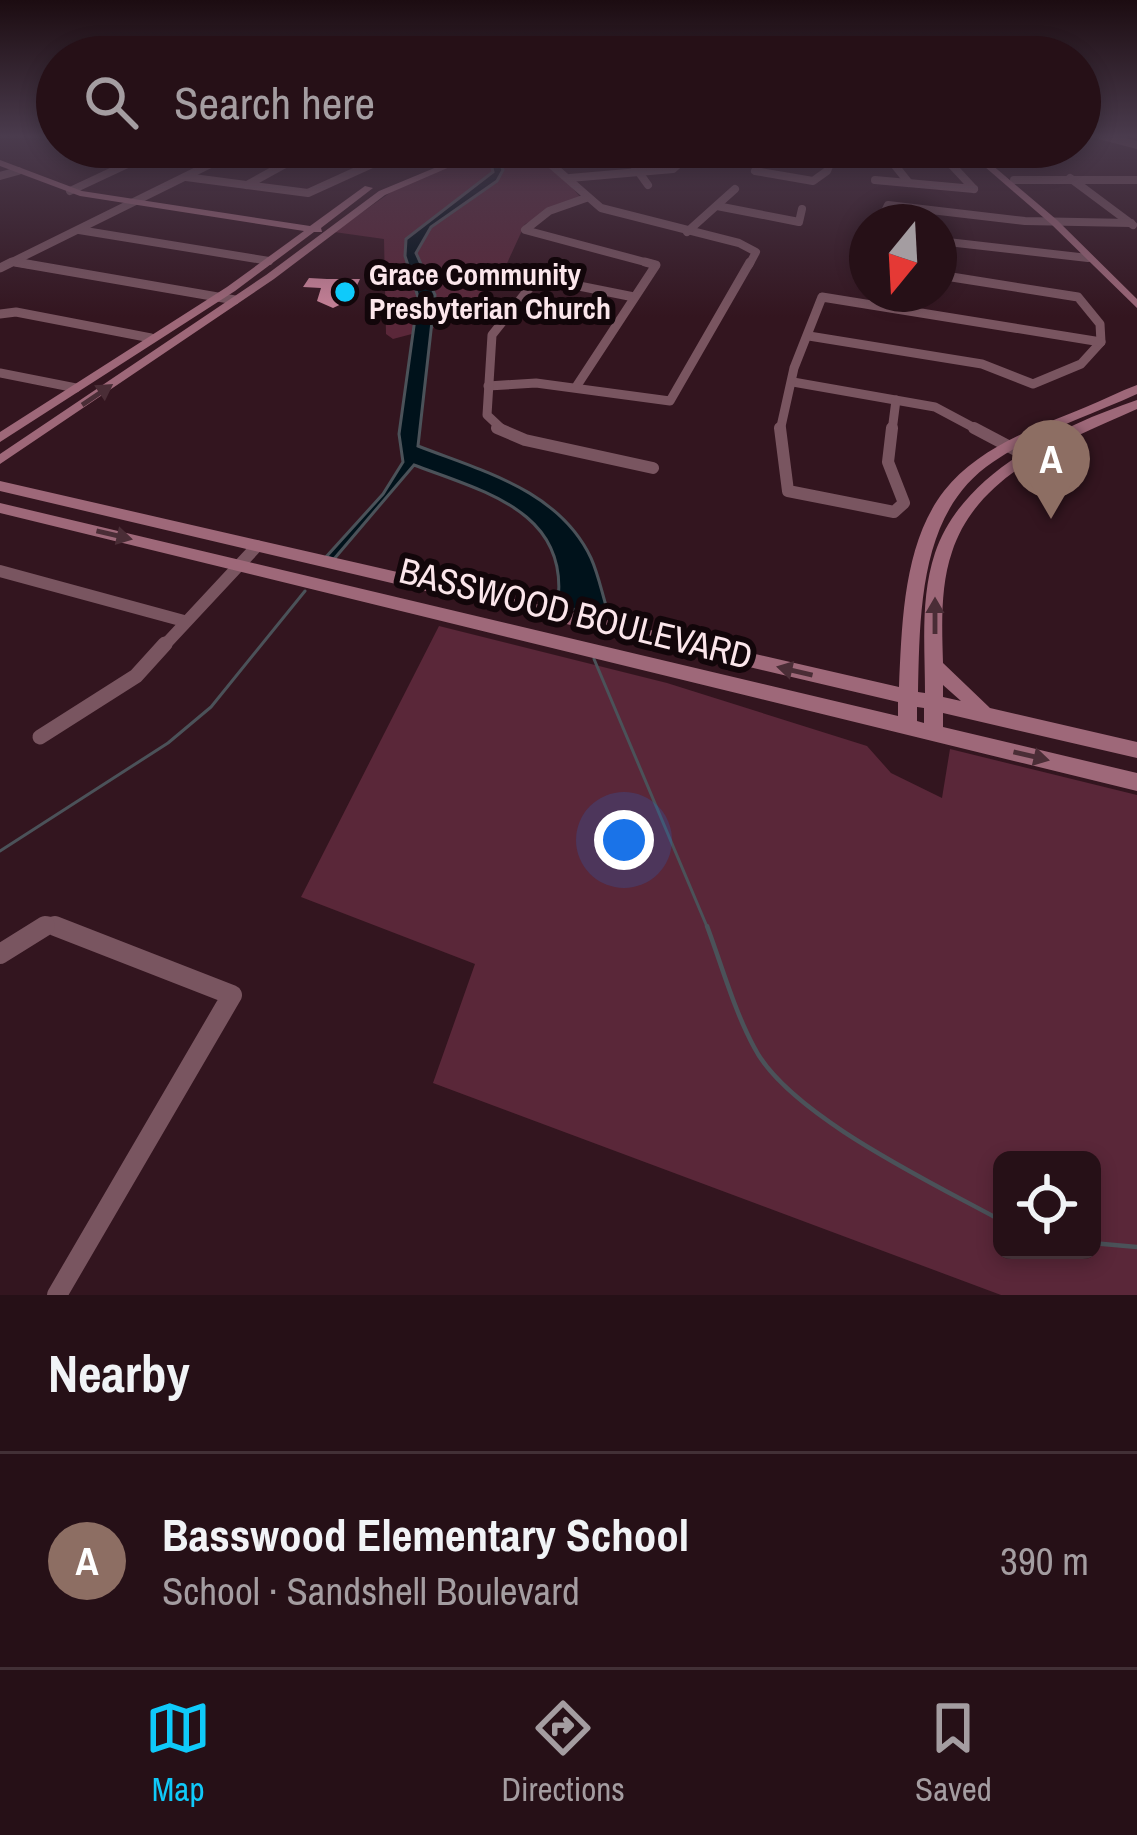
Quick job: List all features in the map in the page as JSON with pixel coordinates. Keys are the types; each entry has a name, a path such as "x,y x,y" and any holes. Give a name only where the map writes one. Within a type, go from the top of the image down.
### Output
{"main road":[{"path":"102,196 329,231"},
{"path":"0,438 217,297 355,196"},
{"path":"0,460 377,196"},
{"path":"1025,196 1137,304"},
{"path":"1034,196 1137,291"},
{"path":"907,727 915,593 925,538 967,474 1012,447 1137,389"},
{"path":"933,733 935,596 946,536 977,490 1137,404"},
{"path":"6,488 5,468 21,447"},
{"name":"BASSWOOD BOULEVARD","path":"6,488 1137,750"},
{"name":"BASSWOOD BOULEVARD","path":"0,508 1137,782"},
{"path":"935,668 995,717"}],"street":[{"path":"0,268 146,196"},
{"path":"687,232 727,196"},
{"path":"1095,196 1134,226"},
{"path":"488,386 576,387 670,401 756,252 620,216 586,197 550,211 525,230 654,262 576,387"},
{"path":"717,206 799,223 802,209"},
{"path":"957,213 1134,226"},
{"path":"78,230 269,261"},
{"path":"957,243 1088,258"},
{"path":"14,262 235,300"},
{"path":"514,273 535,281 634,297"},
{"path":"809,336 982,364 1033,384 1081,364 1101,342 1100,324 1078,297 957,278"},
{"path":"535,281 492,335 487,415 508,434 653,468"},
{"path":"896,400 888,461 904,503 894,512 788,491 776,452 793,382 822,297 1101,342"},
{"path":"0,314 16,312 152,338"},
{"path":"0,373 76,388"},
{"path":"793,382 956,414 1029,458"},
{"path":"40,737 136,676 256,546"},
{"path":"0,571 184,621"},
{"path":"447,615 459,595"},
{"path":"0,955 49,924 232,995 57,1295"}],"shaded area":[{"path":"385,196 580,197 525,224 503,272 457,322 393,339 386,334 384,239 334,232"},
{"path":"439,626 667,683 867,746 891,773 942,798 950,749 1137,795 1137,1295 1001,1295 433,1083 475,964 301,897"}],"water":[{"path":"461,196 475,196 431,227 416,253 435,295 418,446 492,474 559,515 591,558 608,612 557,608 558,575 551,549 538,528 495,497 414,465 334,559 326,557 383,494 403,462 399,434 418,297 405,256 406,239"}],"building":[{"name":"Grace Community Presbyterian Church","path":"309,278 360,279 350,300 333,308 317,301 321,288 303,287"}],"waterway":[{"path":"0,851 168,743 211,707 305,591"},
{"path":"594,659 708,929"},
{"path":"707,926 740,1018 772,1072 798,1098 866,1146 993,1216"},
{"path":"1101,1244 1137,1247"}],"place":[{"name":"Grace Community Presbyterian Church","path":"345,292"},
{"name":"Basswood Elementary School","path":"1051,519"}]}
